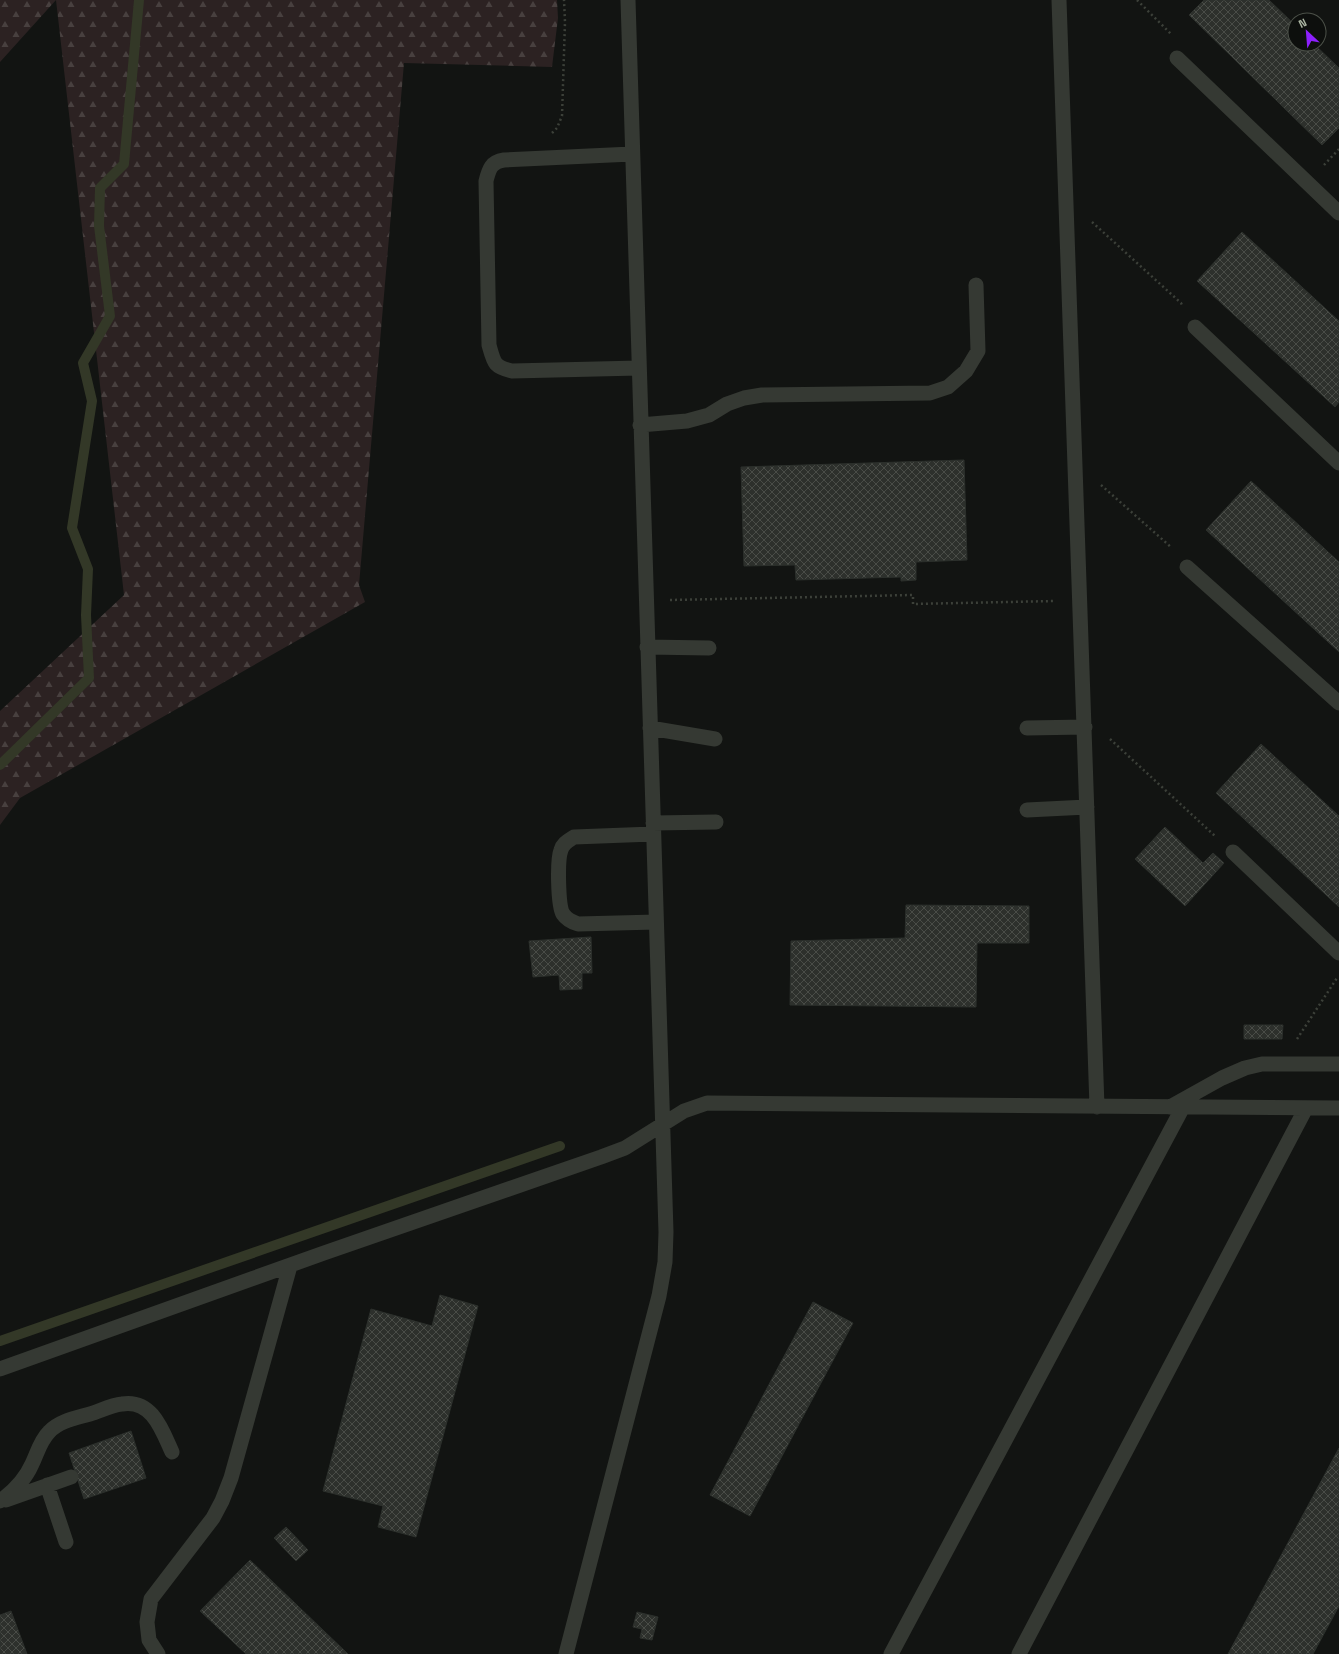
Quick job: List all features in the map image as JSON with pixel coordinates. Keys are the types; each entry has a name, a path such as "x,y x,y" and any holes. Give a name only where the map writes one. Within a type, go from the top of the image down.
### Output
{"lane":[{"path":"566,1654 659,1296 665,1262 666,1232 663,1123 640,425 628,0"},
{"path":"1059,0 1081,601 1097,1107"},
{"path":"1177,58 1339,213"},
{"path":"632,154 504,160 495,162 489,169 486,181 489,345 493,359 500,368 512,371 639,368"},
{"path":"640,425 688,421 709,415 727,404 744,398 762,395 930,392 948,387 966,371 978,351 976,285"},
{"path":"1195,328 1339,463"},
{"path":"1187,567 1339,703"},
{"path":"647,647 709,648"},
{"path":"1027,728 1085,722"},
{"path":"650,728 715,739"},
{"path":"1027,810 1087,807"},
{"path":"656,922 578,924 568,920 563,914 559,905 559,860 561,850 565,842 574,837 716,822"},
{"path":"1233,852 1339,953"},
{"path":"891,1654 1176,1107 1222,1078 1245,1068 1262,1064 1339,1064"},
{"path":"0,1369 625,1148 684,1111 707,1103 1339,1108"},
{"path":"1019,1654 1306,1108"},
{"path":"158,1654 149,1640 147,1622 152,1599 213,1518 222,1501 231,1478 290,1266"},
{"path":"0,1502 21,1482 31,1466 40,1445 49,1432 63,1422 122,1404 138,1404 150,1411 160,1424 172,1452"},
{"path":"0,1502 71,1477"},
{"path":"47,1485 66,1542"}],"path":[{"path":"549,135 557,128 562,116 565,22 564,0"},
{"path":"1137,0 1174,37 1177,58"},
{"path":"1066,198 1181,303 1195,328"},
{"path":"1076,462 1182,557 1187,567"},
{"path":"646,600 912,594 913,604 1081,601"},
{"path":"1085,722 1233,852"},
{"path":"1295,1064 1297,1039 1339,974"}],"green space":[{"path":"0,0 56,0 0,62"},
{"path":"56,0 557,0 558,18 552,67 404,63 359,585 365,602 20,798 0,825 0,711 124,595"}],"building":[{"path":"1204,0 1269,0 1287,17 1287,52 1322,52 1339,68 1339,128 1322,145 1189,15"},
{"path":"1242,232 1339,321 1339,402 1335,407 1197,281"},
{"path":"964,460 967,560 916,562 916,580 901,581 901,577 796,580 795,565 744,566 741,467"},
{"path":"1251,481 1339,562 1339,652 1206,530"},
{"path":"1261,744 1339,816 1339,907 1216,793"},
{"path":"1165,827 1203,863 1213,853 1224,863 1185,906 1135,859"},
{"path":"906,905 1029,906 1029,943 977,943 976,1007 790,1005 791,941 905,938"},
{"path":"591,937 592,973 582,973 582,989 560,990 559,975 533,977 529,941"},
{"path":"1244,1025 1283,1025 1282,1039 1244,1039"},
{"path":"440,1295 478,1306 416,1537 378,1527 383,1506 323,1491 371,1309 432,1326"},
{"path":"813,1302 853,1323 750,1516 710,1495"},
{"path":"131,1431 146,1478 84,1499 69,1453"},
{"path":"1339,1448 1339,1606 1313,1654 1228,1654"},
{"path":"286,1527 308,1550 296,1561 274,1538"},
{"path":"250,1560 348,1654 246,1654 200,1611"},
{"path":"11,1611 27,1654 0,1654 0,1615"},
{"path":"637,1612 658,1617 652,1640 640,1638 642,1629 633,1627"}],"waterway":[{"path":"0,765 89,678 86,615 88,569 72,528 92,401 83,363 110,316 99,226 100,188 124,164 139,0"},
{"path":"0,1341 560,1146"}]}
